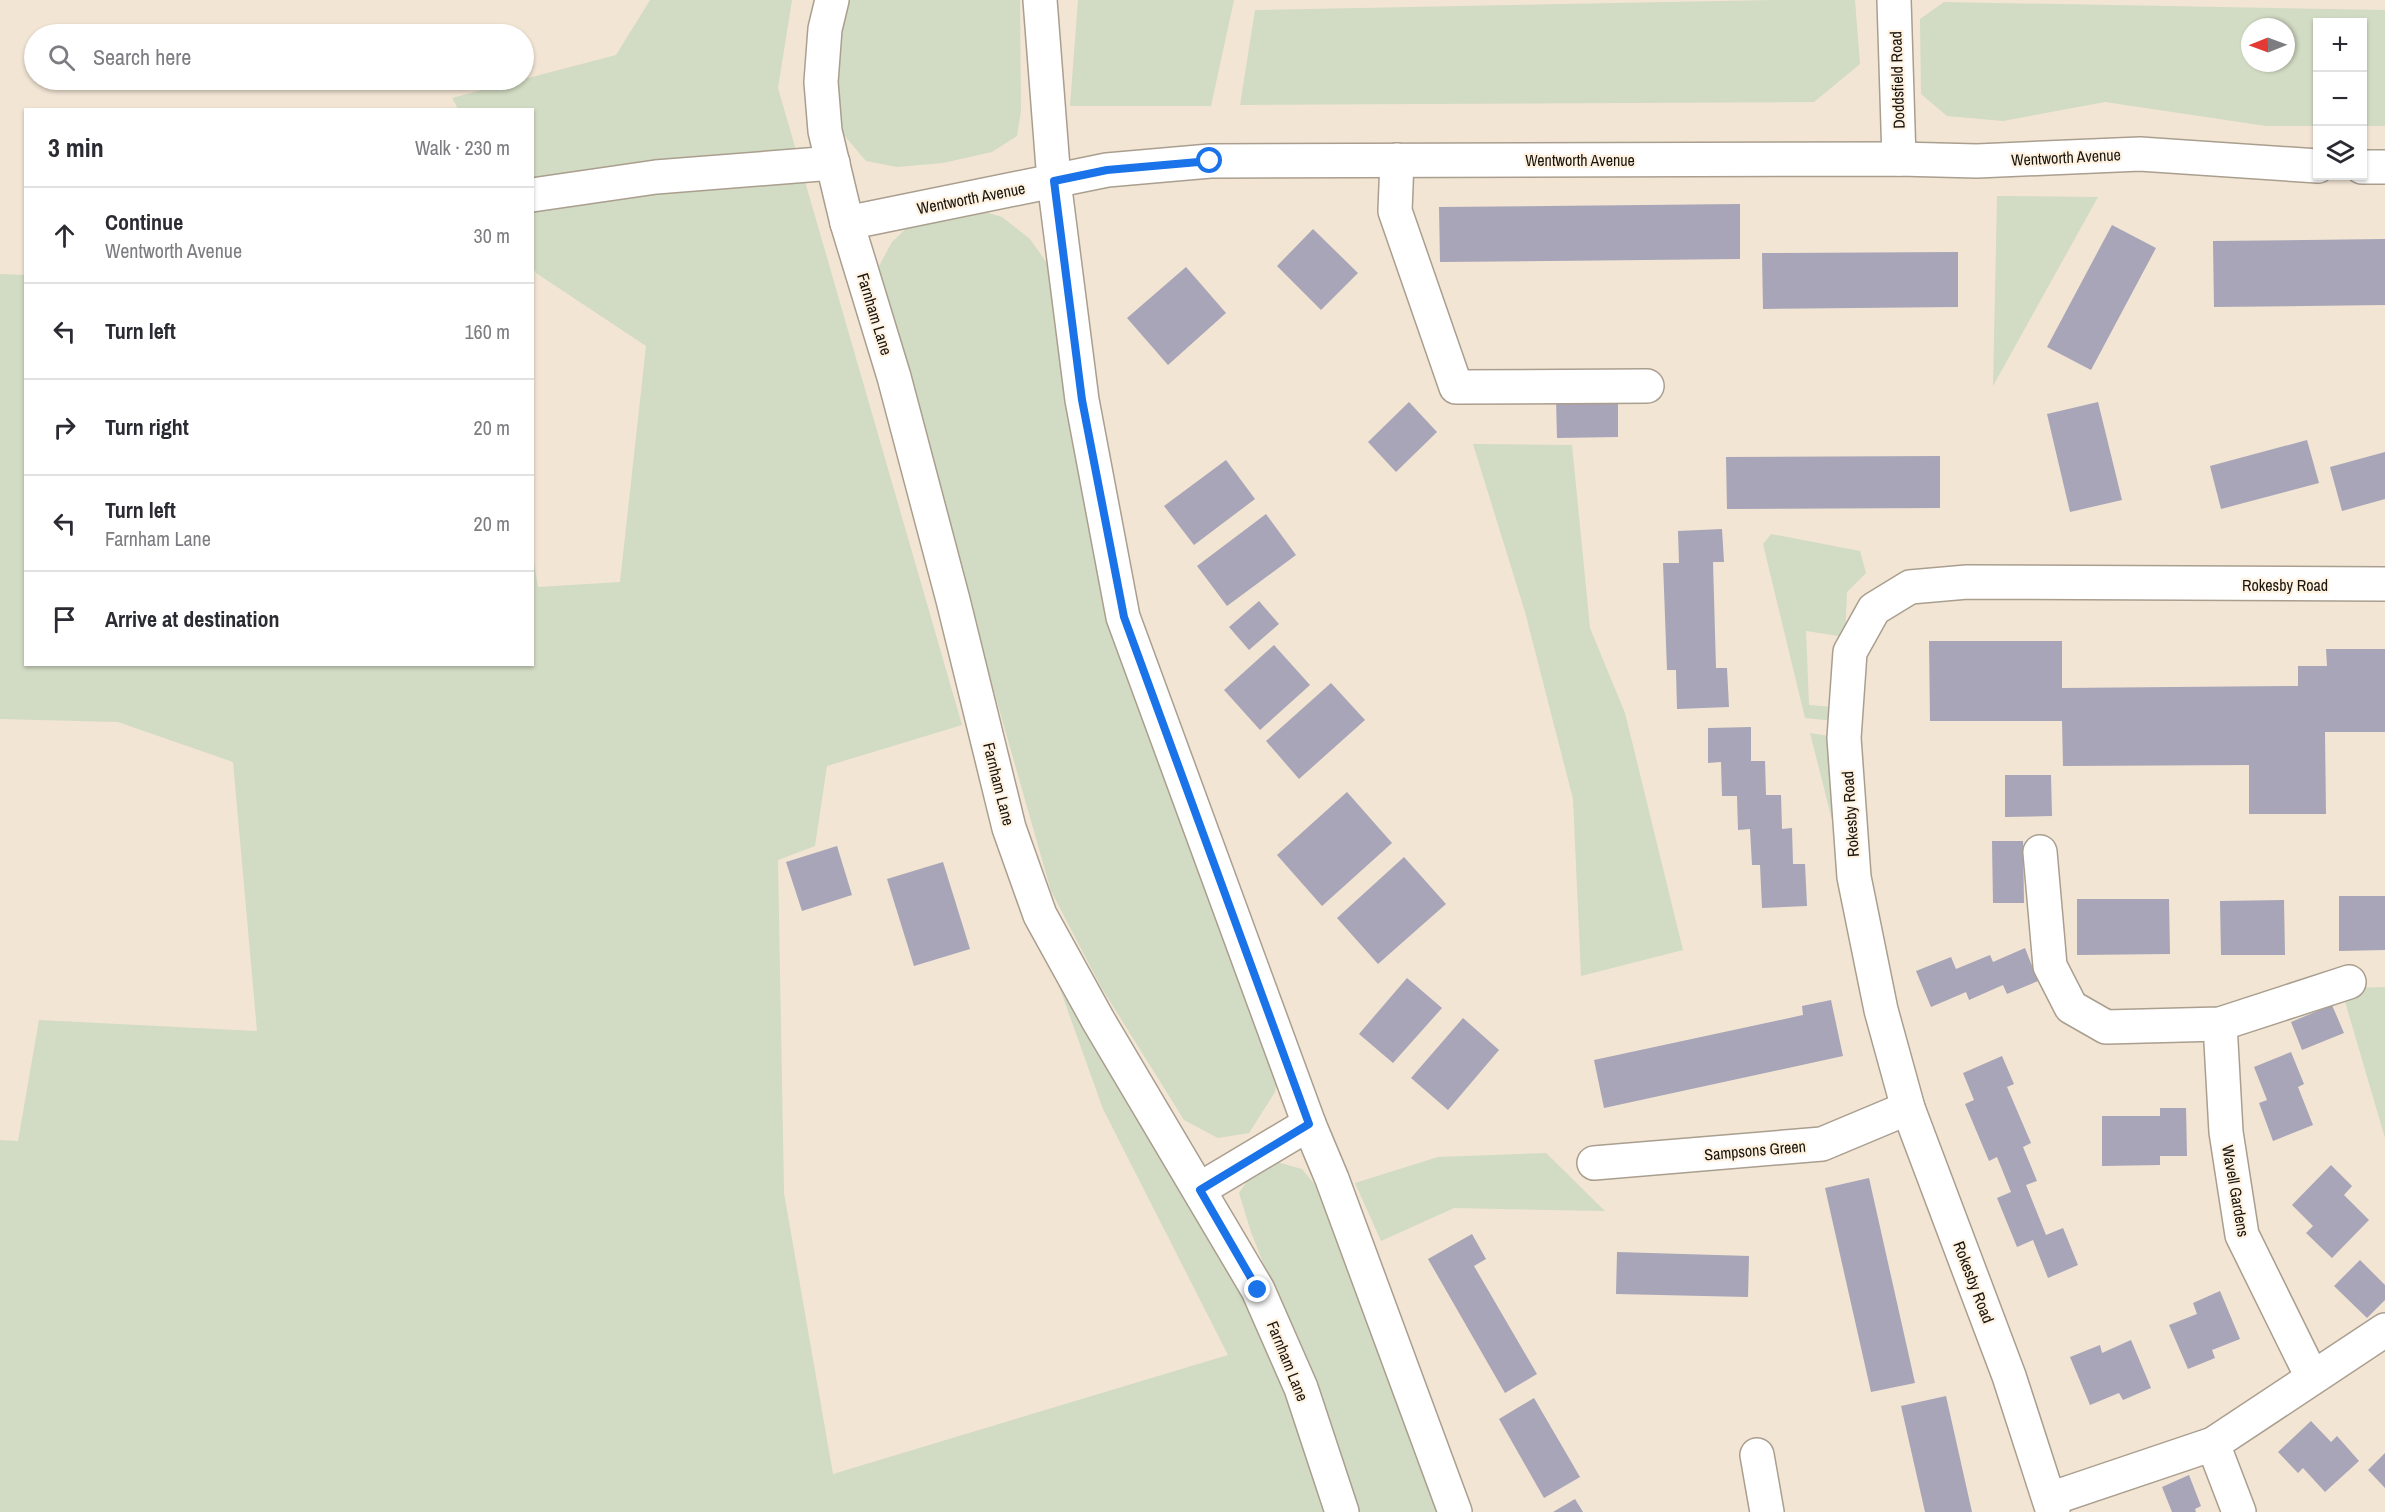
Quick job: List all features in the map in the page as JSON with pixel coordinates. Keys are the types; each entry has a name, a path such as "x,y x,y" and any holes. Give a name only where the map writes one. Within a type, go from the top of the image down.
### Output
{"street":[{"name":"Farnham Lane","path":"832,0 825,29 821,82 825,131 847,223 894,377 1010,828 1040,915 1098,1020 1258,1290 1301,1388 1342,1512"},
{"path":"1040,0 1054,181 1082,400 1124,617 1309,1124 1332,1179 1455,1512"},
{"name":"Doddsfield Road","path":"1894,0 1899,159"},
{"name":"Wentworth Avenue","path":"847,223 1107,170 1210,161 1899,159 1977,161 2140,154 2313,166"},
{"path":"1397,160 1395,211 1456,387 1647,386"},
{"path":"534,195 656,177 833,163"},
{"path":"2367,167 2385,167"},
{"name":"Rokesby Road","path":"2051,1505 2009,1376 1908,1108 1881,1010 1854,877 1845,750 1850,652 1874,609 1910,587 1967,582 2385,584"},
{"path":"2040,852 2050,966 2071,1007 2106,1027 2220,1024 2349,982"},
{"name":"Wavell Gardens","path":"2220,1024 2226,1132 2241,1235 2312,1377"},
{"name":"Sampsons Green","path":"1594,1163 1822,1144 1908,1108"},
{"path":"1200,1190 1309,1124"},
{"path":"2051,1505 2213,1444 2385,1330"},
{"path":"2213,1444 2239,1512"},
{"path":"1757,1455 1767,1512"}],"green space":[{"path":"650,0 792,0 778,88 962,725 827,766 815,846 778,860 784,1193 833,1474 1228,1355 1103,1109 1045,947 1125,1081 1285,1372 1332,1512 0,1512 0,1140 18,1141 39,1020 257,1031 233,762 118,722 0,719 0,274 24,275 24,666 534,666 534,562 538,587 620,582 646,346 536,273 534,269 534,108 457,108 452,98 483,90 534,90 534,76 616,55"},
{"path":"843,0 1020,0 1021,111 1017,136 992,152 943,163 897,167 866,161 843,134 834,93"},
{"path":"1078,0 1234,0 1211,106 1070,106"},
{"path":"1855,0 1860,64 1814,102 1240,105 1255,10"},
{"path":"1944,2 2385,10 2385,126 2367,126 2367,18 2313,18 2313,126 2266,126 2105,102 2003,121 1947,116 1921,94 1920,19"},
{"path":"1997,196 2098,197 1993,386"},
{"path":"962,205 1002,217 1030,239 1047,263 1097,547 1280,1059 1275,1092 1249,1133 1218,1138 1184,1120 1101,987 1051,891 934,481 879,266 892,242 914,221"},
{"path":"1473,444 1572,445 1590,628 1625,713 1683,950 1581,976 1573,799 1525,612"},
{"path":"1771,534 1860,551 1866,573 1847,592 1845,637 1806,631 1809,705 1845,708 1845,722 1805,718 1763,544"},
{"path":"1810,733 1842,738 1847,879"},
{"path":"2385,987 2385,1138 2344,998 2350,988"},
{"path":"1546,1153 1605,1211 1454,1208 1381,1241 1355,1183 1438,1157"},
{"path":"1273,1161 1302,1169 1315,1185 1442,1512 1353,1512 1316,1397 1251,1232 1239,1193 1255,1169"}],"building":[{"path":"1740,204 1740,259 1440,262 1439,207"},
{"path":"2112,225 2156,248 2091,370 2047,347"},
{"path":"1313,229 1358,273 1321,310 1277,266"},
{"path":"2385,239 2385,305 2214,307 2213,241"},
{"path":"1958,252 1958,307 1763,309 1762,253"},
{"path":"1186,267 1226,313 1168,365 1127,318"},
{"path":"1618,397 1618,437 1557,438 1556,398"},
{"path":"1409,402 1437,432 1396,472 1368,442"},
{"path":"2098,402 2122,500 2070,512 2047,414"},
{"path":"2307,440 2319,483 2221,509 2210,466"},
{"path":"2385,452 2385,499 2342,511 2330,467"},
{"path":"1940,456 1940,508 1727,509 1726,457"},
{"path":"1226,460 1255,499 1194,545 1164,506"},
{"path":"1266,514 1296,555 1227,606 1197,566"},
{"path":"1722,529 1724,562 1713,562 1716,668 1727,668 1729,707 1677,709 1676,670 1667,670 1663,563 1679,563 1678,531"},
{"path":"1259,601 1279,624 1249,650 1229,627"},
{"path":"1929,641 2062,641 2062,688 2298,686 2298,666 2327,666 2326,649 2385,649 2385,732 2325,732 2326,814 2249,814 2249,765 2063,766 2062,721 1930,721"},
{"path":"1274,645 1310,685 1260,730 1224,690"},
{"path":"1331,683 1365,720 1299,779 1266,741"},
{"path":"1751,727 1751,761 1765,761 1766,795 1781,795 1782,829 1792,828 1793,864 1805,864 1807,906 1762,908 1760,865 1752,865 1750,829 1738,830 1737,796 1722,796 1721,762 1708,763 1708,728"},
{"path":"2005,775 2051,775 2052,816 2005,817"},
{"path":"1347,792 1392,843 1322,906 1277,855"},
{"path":"1992,841 2023,841 2024,903 1993,903"},
{"path":"837,846 852,895 802,911 786,862"},
{"path":"1404,857 1446,904 1378,964 1337,918"},
{"path":"943,862 970,949 914,966 887,879"},
{"path":"2339,896 2385,896 2385,950 2339,951"},
{"path":"2077,899 2169,899 2170,954 2077,955"},
{"path":"2284,900 2285,955 2221,955 2220,901"},
{"path":"2025,948 2038,981 2007,994 2003,985 1969,1000 1966,992 1931,1007 1916,971 1951,957 1956,969 1990,955 1993,962"},
{"path":"1407,978 1442,1008 1393,1063 1359,1034"},
{"path":"1831,1000 1843,1056 1604,1108 1594,1060 1803,1015 1802,1006"},
{"path":"2332,1005 2344,1033 2302,1050 2291,1022"},
{"path":"1463,1018 1499,1050 1448,1110 1411,1078"},
{"path":"2291,1052 2304,1084 2298,1087 2313,1125 2273,1141 2259,1103 2267,1100 2254,1067"},
{"path":"2002,1056 2014,1084 2007,1087 2031,1143 2023,1147 2037,1181 2026,1185 2046,1235 2063,1228 2078,1265 2048,1278 2033,1240 2017,1247 1997,1198 2011,1192 1997,1157 1989,1161 1965,1104 1974,1100 1963,1073"},
{"path":"2160,1108 2186,1108 2187,1156 2160,1156 2160,1165 2102,1166 2102,1116 2160,1116"},
{"path":"2331,1165 2352,1186 2344,1195 2369,1220 2332,1258 2306,1233 2313,1226 2292,1205"},
{"path":"1869,1178 1915,1383 1871,1392 1825,1188"},
{"path":"1472,1234 1486,1259 1474,1266 1537,1374 1505,1393 1428,1259"},
{"path":"1617,1252 1749,1256 1748,1297 1616,1294"},
{"path":"2360,1260 2385,1285 2385,1300 2367,1318 2334,1286"},
{"path":"2220,1291 2240,1339 2212,1350 2215,1358 2188,1369 2169,1325 2197,1314 2193,1303"},
{"path":"2131,1340 2151,1388 2123,1400 2119,1393 2090,1405 2070,1357 2100,1345 2102,1353"},
{"path":"1946,1396 1972,1512 1925,1512 1901,1406"},
{"path":"1534,1398 1580,1477 1544,1498 1499,1419"},
{"path":"2311,1421 2331,1442 2337,1436 2359,1461 2325,1492 2303,1468 2298,1473 2278,1452"},
{"path":"2385,1453 2385,1488 2368,1470"},
{"path":"2189,1475 2201,1506 2195,1509 2196,1512 2172,1512 2162,1487"},
{"path":"1575,1499 1583,1512 1553,1512"}],"route":[{"path":"1210,161 1107,170 1054,181 1082,400 1124,617 1309,1124 1200,1190 1258,1290"}]}
